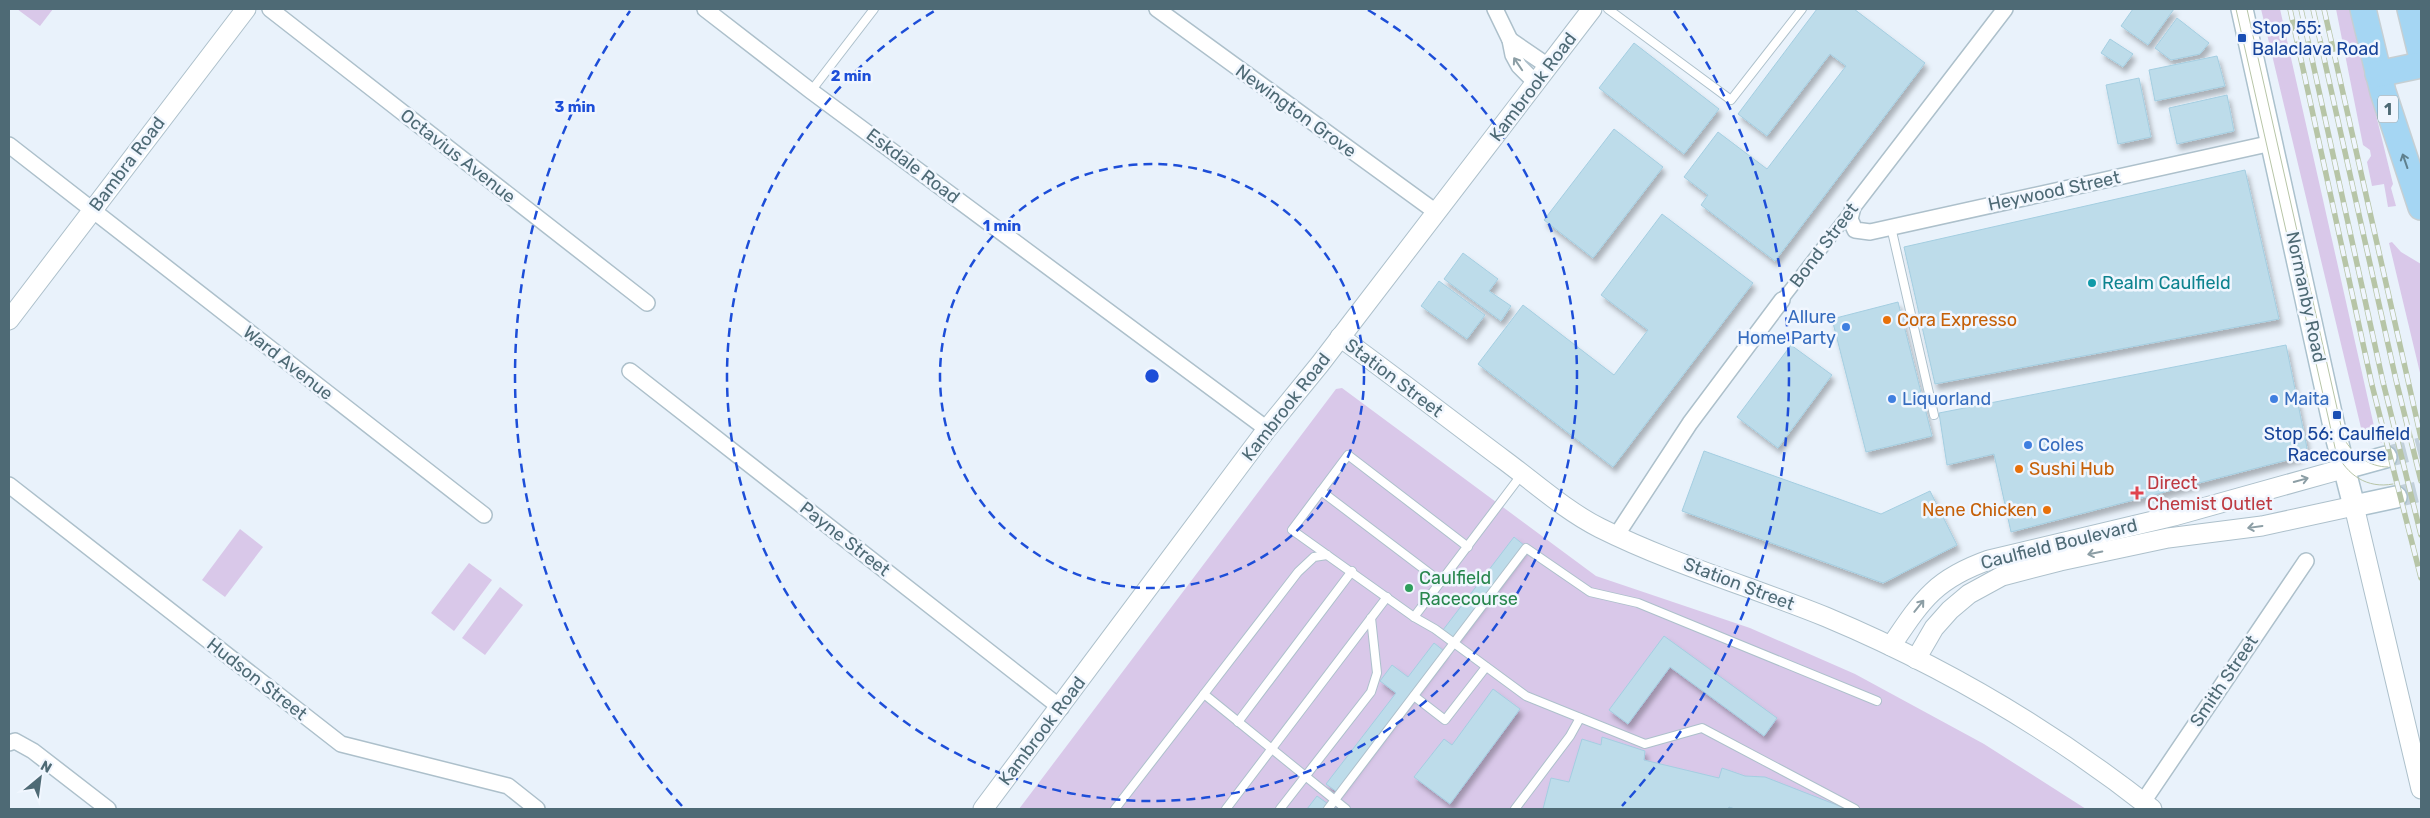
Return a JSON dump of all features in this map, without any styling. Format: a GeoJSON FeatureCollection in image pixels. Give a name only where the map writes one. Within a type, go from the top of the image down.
{"type":"FeatureCollection","features":[{"type":"Feature","properties":{"kind":"highway","name":"1"},"geometry":{"type":"LineString","coordinates":[[2363,9],[2378,74],[2399,144],[2421,207]]}},
{"type":"Feature","properties":{"kind":"highway"},"geometry":{"type":"LineString","coordinates":[[2410,9],[2421,54]]}},
{"type":"Feature","properties":{"kind":"highway"},"geometry":{"type":"LineString","coordinates":[[2378,74],[2421,64]]}},
{"type":"Feature","properties":{"kind":"main road","name":"Normanby Road"},"geometry":{"type":"LineString","coordinates":[[2242,9],[2337,440],[2346,468],[2354,506]]}},
{"type":"Feature","properties":{"kind":"main road"},"geometry":{"type":"LineString","coordinates":[[2346,468],[2386,457]]}},
{"type":"Feature","properties":{"kind":"main road"},"geometry":{"type":"LineString","coordinates":[[2354,506],[2396,497]]}},
{"type":"Feature","properties":{"kind":"street","name":"Bambra Road"},"geometry":{"type":"LineString","coordinates":[[9,320],[246,9]]}},
{"type":"Feature","properties":{"kind":"street","name":"Octavius Avenue"},"geometry":{"type":"LineString","coordinates":[[270,9],[647,303]]}},
{"type":"Feature","properties":{"kind":"street","name":"Eskdale Road"},"geometry":{"type":"LineString","coordinates":[[705,9],[811,91],[1267,429]]}},
{"type":"Feature","properties":{"kind":"street","name":"Newington Grove"},"geometry":{"type":"LineString","coordinates":[[1157,9],[1436,212]]}},
{"type":"Feature","properties":{"kind":"street"},"geometry":{"type":"LineString","coordinates":[[1495,9],[1510,40],[1513,55],[1519,66],[1536,83]]}},
{"type":"Feature","properties":{"kind":"street","name":"Kambrook Road"},"geometry":{"type":"LineString","coordinates":[[983,809],[1267,429],[1592,9]]}},
{"type":"Feature","properties":{"kind":"street","name":"Bond Street"},"geometry":{"type":"LineString","coordinates":[[1616,536],[1690,423],[2005,9]]}},
{"type":"Feature","properties":{"kind":"street"},"geometry":{"type":"LineString","coordinates":[[1510,40],[1548,66]]}},
{"type":"Feature","properties":{"kind":"street","name":"Heywood Street"},"geometry":{"type":"LineString","coordinates":[[1850,212],[1851,224],[1860,232],[2272,143]]}},
{"type":"Feature","properties":{"kind":"street","name":"Ward Avenue"},"geometry":{"type":"LineString","coordinates":[[9,145],[484,515]]}},
{"type":"Feature","properties":{"kind":"street","name":"Station Street"},"geometry":{"type":"LineString","coordinates":[[1340,337],[1582,517],[1616,536],[1760,590],[1891,646],[1991,699],[2028,722],[2148,806]]}},
{"type":"Feature","properties":{"kind":"street","name":"Payne Street"},"geometry":{"type":"LineString","coordinates":[[630,371],[1060,708]]}},
{"type":"Feature","properties":{"kind":"street","name":"Caulfield Boulevard"},"geometry":{"type":"LineString","coordinates":[[1891,646],[1910,617],[1937,586],[1966,568],[1989,560],[2174,516],[2346,468]]}},
{"type":"Feature","properties":{"kind":"street","name":"Hudson Street"},"geometry":{"type":"LineString","coordinates":[[9,485],[341,744],[508,786],[537,809]]}},
{"type":"Feature","properties":{"kind":"street","name":"Caulfield Boulevard"},"geometry":{"type":"LineString","coordinates":[[1916,659],[1934,628],[1950,610],[1969,594],[2002,576],[2060,561],[2168,538],[2262,526],[2354,506]]}},
{"type":"Feature","properties":{"kind":"street","name":"Normanby Road"},"geometry":{"type":"LineString","coordinates":[[2354,506],[2421,789]]}},
{"type":"Feature","properties":{"kind":"street","name":"Smith Street"},"geometry":{"type":"LineString","coordinates":[[2148,806],[2306,561]]}},
{"type":"Feature","properties":{"kind":"street"},"geometry":{"type":"LineString","coordinates":[[9,743],[15,741],[33,751],[108,809]]}},
{"type":"Feature","properties":{"kind":"lane"},"geometry":{"type":"LineString","coordinates":[[811,91],[874,9]]}},
{"type":"Feature","properties":{"kind":"lane"},"geometry":{"type":"LineString","coordinates":[[1608,9],[1731,100],[1802,9]]}},
{"type":"Feature","properties":{"kind":"lane"},"geometry":{"type":"LineString","coordinates":[[1890,227],[1934,415]]}},
{"type":"Feature","properties":{"kind":"lane"},"geometry":{"type":"LineString","coordinates":[[1468,547],[1348,455],[1292,530],[1526,696],[1645,744],[1702,728],[1855,809]]}},
{"type":"Feature","properties":{"kind":"lane"},"geometry":{"type":"LineString","coordinates":[[1414,617],[1522,474]]}},
{"type":"Feature","properties":{"kind":"lane"},"geometry":{"type":"LineString","coordinates":[[1321,491],[1441,582]]}},
{"type":"Feature","properties":{"kind":"lane"},"geometry":{"type":"LineString","coordinates":[[1328,809],[1526,548],[1590,592],[1638,603],[1877,701]]}},
{"type":"Feature","properties":{"kind":"lane"},"geometry":{"type":"LineString","coordinates":[[1115,809],[1298,572],[1314,558],[1327,555]]}},
{"type":"Feature","properties":{"kind":"lane"},"geometry":{"type":"LineString","coordinates":[[1238,722],[1352,571]]}},
{"type":"Feature","properties":{"kind":"lane"},"geometry":{"type":"LineString","coordinates":[[1226,809],[1387,597]]}},
{"type":"Feature","properties":{"kind":"lane"},"geometry":{"type":"LineString","coordinates":[[1280,809],[1371,692],[1377,673],[1371,618]]}},
{"type":"Feature","properties":{"kind":"lane"},"geometry":{"type":"LineString","coordinates":[[1414,696],[1445,720],[1486,667]]}},
{"type":"Feature","properties":{"kind":"lane"},"geometry":{"type":"LineString","coordinates":[[1204,694],[1346,809]]}},
{"type":"Feature","properties":{"kind":"lane"},"geometry":{"type":"LineString","coordinates":[[1515,809],[1570,736],[1580,718]]}},
{"type":"Feature","properties":{"kind":"shaded area"},"geometry":{"type":"Polygon","coordinates":[[[17,9],[53,9],[40,26],[17,9]]]}},
{"type":"Feature","properties":{"kind":"shaded area"},"geometry":{"type":"Polygon","coordinates":[[[2261,9],[2280,9],[2376,435],[2381,439],[2382,443],[2362,432],[2261,9]]]}},
{"type":"Feature","properties":{"kind":"shaded area"},"geometry":{"type":"Polygon","coordinates":[[[2336,9],[2350,9],[2393,184],[2391,188],[2396,206],[2388,207],[2384,184],[2372,186],[2367,162],[2371,156],[2370,150],[2363,145],[2336,9]]]}},
{"type":"Feature","properties":{"kind":"shaded area"},"geometry":{"type":"Polygon","coordinates":[[[2392,242],[2401,252],[2421,264],[2421,377],[2389,243],[2392,242]]]}},
{"type":"Feature","properties":{"kind":"shaded area","name":"Caulfield Racecourse"},"geometry":{"type":"Polygon","coordinates":[[[1342,388],[1596,576],[1750,628],[1855,674],[1984,744],[2086,809],[1019,809],[1336,389],[1342,388]]]}},
{"type":"Feature","properties":{"kind":"shaded area"},"geometry":{"type":"Polygon","coordinates":[[[240,529],[263,547],[225,597],[202,580],[240,529]]]}},
{"type":"Feature","properties":{"kind":"shaded area"},"geometry":{"type":"Polygon","coordinates":[[[469,563],[492,580],[454,631],[431,613],[469,563]]]}},
{"type":"Feature","properties":{"kind":"shaded area"},"geometry":{"type":"Polygon","coordinates":[[[500,587],[523,605],[485,655],[462,638],[500,587]]]}},
{"type":"Feature","properties":{"kind":"building"},"geometry":{"type":"Polygon","coordinates":[[[1817,9],[1854,9],[1925,63],[1775,261],[1701,205],[1708,195],[1684,177],[1718,132],[1767,169],[1846,66],[1830,54],[1767,136],[1738,114],[1817,9]]]}},
{"type":"Feature","properties":{"kind":"building"},"geometry":{"type":"Polygon","coordinates":[[[2133,9],[2174,9],[2148,45],[2121,26],[2133,9]]]}},
{"type":"Feature","properties":{"kind":"building"},"geometry":{"type":"Polygon","coordinates":[[[2177,18],[2209,43],[2200,54],[2171,60],[2155,48],[2177,18]]]}},
{"type":"Feature","properties":{"kind":"building"},"geometry":{"type":"Polygon","coordinates":[[[2110,39],[2133,54],[2123,67],[2101,53],[2110,39]]]}},
{"type":"Feature","properties":{"kind":"building"},"geometry":{"type":"Polygon","coordinates":[[[1634,43],[1719,109],[1684,154],[1599,88],[1634,43]]]}},
{"type":"Feature","properties":{"kind":"building"},"geometry":{"type":"Polygon","coordinates":[[[2217,56],[2225,86],[2155,101],[2149,70],[2217,56]]]}},
{"type":"Feature","properties":{"kind":"building"},"geometry":{"type":"Polygon","coordinates":[[[2139,78],[2151,137],[2118,144],[2106,85],[2139,78]]]}},
{"type":"Feature","properties":{"kind":"building"},"geometry":{"type":"Polygon","coordinates":[[[2227,95],[2234,131],[2177,144],[2169,108],[2227,95]]]}},
{"type":"Feature","properties":{"kind":"building"},"geometry":{"type":"Polygon","coordinates":[[[1614,129],[1663,167],[1593,258],[1544,220],[1614,129]]]}},
{"type":"Feature","properties":{"kind":"building","name":"Realm Caulfield"},"geometry":{"type":"Polygon","coordinates":[[[2245,170],[2279,319],[1935,384],[1904,247],[2245,170]]]}},
{"type":"Feature","properties":{"kind":"building"},"geometry":{"type":"Polygon","coordinates":[[[1662,214],[1753,283],[1613,467],[1478,364],[1523,305],[1614,375],[1648,330],[1601,295],[1662,214]]]}},
{"type":"Feature","properties":{"kind":"building"},"geometry":{"type":"Polygon","coordinates":[[[1463,253],[1498,279],[1489,291],[1511,306],[1501,321],[1444,279],[1463,253]]]}},
{"type":"Feature","properties":{"kind":"building"},"geometry":{"type":"Polygon","coordinates":[[[1439,281],[1485,315],[1467,339],[1421,306],[1439,281]]]}},
{"type":"Feature","properties":{"kind":"building"},"geometry":{"type":"Polygon","coordinates":[[[1898,302],[1932,436],[1866,452],[1832,319],[1898,302]]]}},
{"type":"Feature","properties":{"kind":"building"},"geometry":{"type":"Polygon","coordinates":[[[1791,345],[1832,375],[1778,448],[1737,417],[1791,345]]]}},
{"type":"Feature","properties":{"kind":"building"},"geometry":{"type":"Polygon","coordinates":[[[2286,345],[2307,448],[2299,457],[2011,532],[1994,454],[1947,465],[1939,413],[2286,345]]]}},
{"type":"Feature","properties":{"kind":"building"},"geometry":{"type":"Polygon","coordinates":[[[1704,451],[1881,514],[1930,491],[1957,545],[1883,583],[1682,511],[1704,451]]]}},
{"type":"Feature","properties":{"kind":"building"},"geometry":{"type":"Polygon","coordinates":[[[1514,537],[1525,546],[1454,639],[1443,630],[1514,537]]]}},
{"type":"Feature","properties":{"kind":"building"},"geometry":{"type":"Polygon","coordinates":[[[1664,636],[1777,718],[1764,736],[1670,667],[1628,724],[1609,710],[1664,636]]]}},
{"type":"Feature","properties":{"kind":"building"},"geometry":{"type":"Polygon","coordinates":[[[1434,643],[1444,651],[1337,792],[1326,784],[1396,693],[1380,681],[1392,665],[1408,677],[1434,643]]]}},
{"type":"Feature","properties":{"kind":"building"},"geometry":{"type":"Polygon","coordinates":[[[1493,689],[1520,709],[1450,804],[1414,777],[1444,739],[1452,745],[1493,689]]]}},
{"type":"Feature","properties":{"kind":"building"},"geometry":{"type":"Polygon","coordinates":[[[1602,737],[1645,751],[1644,760],[1719,778],[1722,768],[1745,776],[1765,777],[1847,809],[1735,809],[1729,807],[1728,809],[1543,809],[1551,778],[1569,782],[1582,739],[1601,745],[1602,737]]]}},
{"type":"Feature","properties":{"kind":"building"},"geometry":{"type":"Polygon","coordinates":[[[1317,796],[1328,804],[1324,809],[1307,809],[1317,796]]]}},
{"type":"Feature","properties":{"kind":"tunnel"},"geometry":{"type":"LineString","coordinates":[[2386,457],[2421,448]]}},
{"type":"Feature","properties":{"kind":"tunnel"},"geometry":{"type":"LineString","coordinates":[[2396,497],[2421,491]]}},
{"type":"Feature","properties":{"kind":"tram line"},"geometry":{"type":"LineString","coordinates":[[2236,9],[2336,452],[2352,474],[2366,482],[2384,485],[2393,484]]}},
{"type":"Feature","properties":{"kind":"tram line"},"geometry":{"type":"LineString","coordinates":[[2247,9],[2344,439],[2352,450],[2363,459],[2375,465],[2388,467]]}},
{"type":"Feature","properties":{"kind":"railway"},"geometry":{"type":"LineString","coordinates":[[2290,9],[2372,385],[2421,578]]}},
{"type":"Feature","properties":{"kind":"railway"},"geometry":{"type":"LineString","coordinates":[[2301,9],[2383,382],[2421,535]]}},
{"type":"Feature","properties":{"kind":"railway"},"geometry":{"type":"LineString","coordinates":[[2313,9],[2396,380],[2421,481]]}},
{"type":"Feature","properties":{"kind":"railway"},"geometry":{"type":"LineString","coordinates":[[2324,9],[2421,438]]}},
{"type":"Feature","properties":{"kind":"place","name":"Stop 55: Balaclava Road"},"geometry":{"type":"Point","coordinates":[2242,38]}},
{"type":"Feature","properties":{"kind":"place","name":"Realm Caulfield"},"geometry":{"type":"Point","coordinates":[2092,283]}},
{"type":"Feature","properties":{"kind":"place","name":"Cora Expresso"},"geometry":{"type":"Point","coordinates":[1887,320]}},
{"type":"Feature","properties":{"kind":"place","name":"Allure Home Party"},"geometry":{"type":"Point","coordinates":[1846,327]}},
{"type":"Feature","properties":{"kind":"place","name":"Liquorland"},"geometry":{"type":"Point","coordinates":[1892,399]}},
{"type":"Feature","properties":{"kind":"place","name":"Maita"},"geometry":{"type":"Point","coordinates":[2274,399]}},
{"type":"Feature","properties":{"kind":"place","name":"Stop 56: Caulfield Racecourse"},"geometry":{"type":"Point","coordinates":[2337,415]}},
{"type":"Feature","properties":{"kind":"place","name":"Coles"},"geometry":{"type":"Point","coordinates":[2028,445]}},
{"type":"Feature","properties":{"kind":"place","name":"Sushi Hub"},"geometry":{"type":"Point","coordinates":[2019,469]}},
{"type":"Feature","properties":{"kind":"place","name":"Direct Chemist Outlet"},"geometry":{"type":"Point","coordinates":[2137,493]}},
{"type":"Feature","properties":{"kind":"place","name":"Nene Chicken"},"geometry":{"type":"Point","coordinates":[2047,510]}},
{"type":"Feature","properties":{"kind":"place","name":"Caulfield Racecourse"},"geometry":{"type":"Point","coordinates":[1409,588]}}]}
